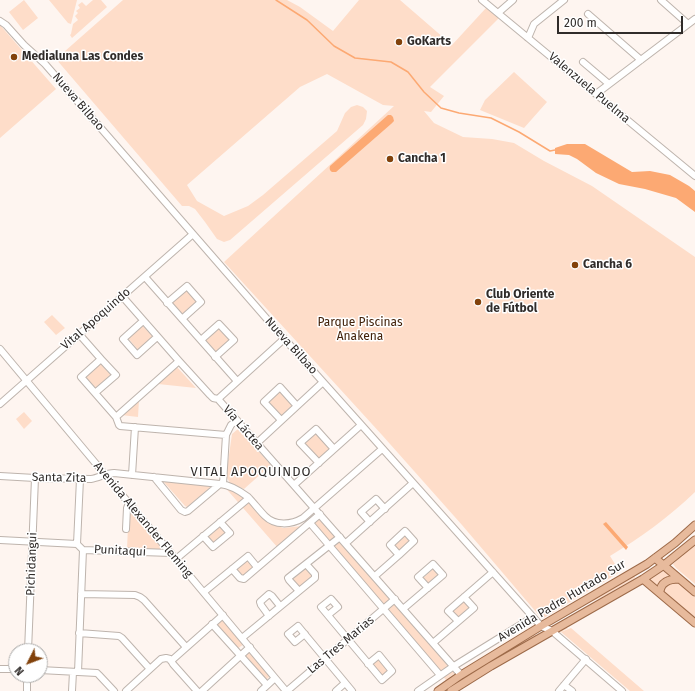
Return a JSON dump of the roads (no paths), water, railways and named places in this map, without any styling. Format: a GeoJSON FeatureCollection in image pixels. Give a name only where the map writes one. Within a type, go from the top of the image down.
{"type":"FeatureCollection","features":[{"type":"Feature","properties":{"kind":"main road","name":"Avenida Padre Hurtado Sur"},"geometry":{"type":"LineString","coordinates":[[438,691],[461,675],[541,626],[647,564],[695,525]]}},
{"type":"Feature","properties":{"kind":"main road","name":"Avenida Padre Hurtado Sur"},"geometry":{"type":"LineString","coordinates":[[451,691],[491,666],[643,579],[664,565],[695,540]]}},
{"type":"Feature","properties":{"kind":"main road"},"geometry":{"type":"LineString","coordinates":[[654,558],[695,592]]}},
{"type":"Feature","properties":{"kind":"main road"},"geometry":{"type":"LineString","coordinates":[[647,564],[643,579],[695,623]]}},
{"type":"Feature","properties":{"kind":"main road"},"geometry":{"type":"LineString","coordinates":[[660,593],[660,588],[665,582],[679,579]]}},
{"type":"Feature","properties":{"kind":"street","name":"Valenzuela Puelma"},"geometry":{"type":"LineString","coordinates":[[482,0],[695,176]]}},
{"type":"Feature","properties":{"kind":"street"},"geometry":{"type":"LineString","coordinates":[[498,13],[512,0]]}},
{"type":"Feature","properties":{"kind":"street"},"geometry":{"type":"LineString","coordinates":[[528,38],[534,24],[564,0]]}},
{"type":"Feature","properties":{"kind":"street"},"geometry":{"type":"LineString","coordinates":[[661,0],[688,24]]}},
{"type":"Feature","properties":{"kind":"street"},"geometry":{"type":"LineString","coordinates":[[588,14],[641,60]]}},
{"type":"Feature","properties":{"kind":"street"},"geometry":{"type":"LineString","coordinates":[[596,94],[695,19]]}},
{"type":"Feature","properties":{"kind":"street","name":"Nueva Bilbao"},"geometry":{"type":"LineString","coordinates":[[0,20],[45,64],[284,339],[541,626]]}},
{"type":"Feature","properties":{"kind":"street"},"geometry":{"type":"LineString","coordinates":[[583,62],[609,84]]}},
{"type":"Feature","properties":{"kind":"street","name":"Vital Apoquindo"},"geometry":{"type":"LineString","coordinates":[[0,404],[193,234]]}},
{"type":"Feature","properties":{"kind":"street"},"geometry":{"type":"LineString","coordinates":[[145,277],[237,382]]}},
{"type":"Feature","properties":{"kind":"street"},"geometry":{"type":"LineString","coordinates":[[168,303],[187,286],[201,302],[182,319]]}},
{"type":"Feature","properties":{"kind":"street","name":"Vía Láctea"},"geometry":{"type":"LineString","coordinates":[[122,296],[210,395],[213,398],[218,399],[237,420],[461,675]]}},
{"type":"Feature","properties":{"kind":"street"},"geometry":{"type":"LineString","coordinates":[[143,321],[123,339],[137,355],[157,337]]}},
{"type":"Feature","properties":{"kind":"street"},"geometry":{"type":"LineString","coordinates":[[201,340],[219,324],[234,340],[215,357]]}},
{"type":"Feature","properties":{"kind":"street"},"geometry":{"type":"LineString","coordinates":[[79,334],[116,375],[95,393]]}},
{"type":"Feature","properties":{"kind":"street"},"geometry":{"type":"LineString","coordinates":[[218,399],[284,339]]}},
{"type":"Feature","properties":{"kind":"street","name":"Avenida Alexander Fleming"},"geometry":{"type":"LineString","coordinates":[[0,349],[287,691]]}},
{"type":"Feature","properties":{"kind":"street"},"geometry":{"type":"LineString","coordinates":[[101,359],[81,377],[116,417],[120,426],[226,434]]}},
{"type":"Feature","properties":{"kind":"street"},"geometry":{"type":"LineString","coordinates":[[116,417],[179,361]]}},
{"type":"Feature","properties":{"kind":"street"},"geometry":{"type":"LineString","coordinates":[[256,443],[323,382]]}},
{"type":"Feature","properties":{"kind":"street"},"geometry":{"type":"LineString","coordinates":[[281,420],[264,402],[274,392],[280,388],[297,406]]}},
{"type":"Feature","properties":{"kind":"street"},"geometry":{"type":"LineString","coordinates":[[154,477],[181,510],[185,512],[188,511],[221,484],[226,434],[231,425],[237,420]]}},
{"type":"Feature","properties":{"kind":"street"},"geometry":{"type":"LineString","coordinates":[[294,485],[361,425]]}},
{"type":"Feature","properties":{"kind":"street"},"geometry":{"type":"LineString","coordinates":[[132,475],[135,427]]}},
{"type":"Feature","properties":{"kind":"street"},"geometry":{"type":"LineString","coordinates":[[319,463],[300,443],[310,433],[316,429],[334,449]]}},
{"type":"Feature","properties":{"kind":"street","name":"Santa Zita"},"geometry":{"type":"LineString","coordinates":[[0,476],[80,479],[96,478],[111,473],[221,484],[238,490],[249,498],[272,521],[288,524],[303,518],[382,448]]}},
{"type":"Feature","properties":{"kind":"street","name":"Pichidangui"},"geometry":{"type":"LineString","coordinates":[[28,643],[35,478]]}},
{"type":"Feature","properties":{"kind":"street"},"geometry":{"type":"LineString","coordinates":[[77,544],[80,479]]}},
{"type":"Feature","properties":{"kind":"street"},"geometry":{"type":"LineString","coordinates":[[346,543],[413,483]]}},
{"type":"Feature","properties":{"kind":"street"},"geometry":{"type":"LineString","coordinates":[[176,559],[249,498]]}},
{"type":"Feature","properties":{"kind":"street"},"geometry":{"type":"LineString","coordinates":[[370,522],[361,512],[376,499],[385,509]]}},
{"type":"Feature","properties":{"kind":"street"},"geometry":{"type":"LineString","coordinates":[[126,529],[127,508],[129,503]]}},
{"type":"Feature","properties":{"kind":"street"},"geometry":{"type":"LineString","coordinates":[[232,569],[240,578],[244,579],[320,514]]}},
{"type":"Feature","properties":{"kind":"street"},"geometry":{"type":"LineString","coordinates":[[203,536],[213,548],[230,533],[220,522]]}},
{"type":"Feature","properties":{"kind":"street"},"geometry":{"type":"LineString","coordinates":[[310,522],[440,676]]}},
{"type":"Feature","properties":{"kind":"street"},"geometry":{"type":"LineString","coordinates":[[299,591],[288,578],[340,537]]}},
{"type":"Feature","properties":{"kind":"street","name":"Punitaqui"},"geometry":{"type":"LineString","coordinates":[[0,540],[77,544],[82,550],[171,553]]}},
{"type":"Feature","properties":{"kind":"street"},"geometry":{"type":"LineString","coordinates":[[72,691],[76,672],[79,633],[82,550]]}},
{"type":"Feature","properties":{"kind":"street"},"geometry":{"type":"LineString","coordinates":[[375,576],[399,555]]}},
{"type":"Feature","properties":{"kind":"street"},"geometry":{"type":"LineString","coordinates":[[204,592],[248,556],[257,567]]}},
{"type":"Feature","properties":{"kind":"street"},"geometry":{"type":"LineString","coordinates":[[242,638],[314,578],[316,574],[306,564]]}},
{"type":"Feature","properties":{"kind":"street"},"geometry":{"type":"LineString","coordinates":[[458,622],[448,611],[493,572]]}},
{"type":"Feature","properties":{"kind":"street"},"geometry":{"type":"LineString","coordinates":[[403,609],[428,588]]}},
{"type":"Feature","properties":{"kind":"street"},"geometry":{"type":"LineString","coordinates":[[81,594],[135,595],[140,597],[186,647]]}},
{"type":"Feature","properties":{"kind":"street"},"geometry":{"type":"LineString","coordinates":[[269,616],[260,602],[269,594],[280,606]]}},
{"type":"Feature","properties":{"kind":"street"},"geometry":{"type":"LineString","coordinates":[[433,643],[474,608],[464,597]]}},
{"type":"Feature","properties":{"kind":"street","name":"Las Tres Marias"},"geometry":{"type":"LineString","coordinates":[[287,691],[395,599]]}},
{"type":"Feature","properties":{"kind":"street"},"geometry":{"type":"LineString","coordinates":[[171,661],[223,614]]}},
{"type":"Feature","properties":{"kind":"street"},"geometry":{"type":"LineString","coordinates":[[328,615],[368,664]]}},
{"type":"Feature","properties":{"kind":"street","name":"Avenida Padre Hurtado Sur"},"geometry":{"type":"LineString","coordinates":[[418,691],[454,666],[533,617]]}},
{"type":"Feature","properties":{"kind":"street"},"geometry":{"type":"LineString","coordinates":[[212,624],[267,686]]}},
{"type":"Feature","properties":{"kind":"street"},"geometry":{"type":"LineString","coordinates":[[541,626],[552,631],[622,691]]}},
{"type":"Feature","properties":{"kind":"street"},"geometry":{"type":"LineString","coordinates":[[79,633],[119,636],[150,669]]}},
{"type":"Feature","properties":{"kind":"street"},"geometry":{"type":"LineString","coordinates":[[304,634],[352,691]]}},
{"type":"Feature","properties":{"kind":"street"},"geometry":{"type":"LineString","coordinates":[[202,691],[250,647]]}},
{"type":"Feature","properties":{"kind":"street"},"geometry":{"type":"LineString","coordinates":[[126,691],[162,658],[168,658],[195,690]]}},
{"type":"Feature","properties":{"kind":"street"},"geometry":{"type":"LineString","coordinates":[[559,691],[586,660]]}},
{"type":"Feature","properties":{"kind":"street"},"geometry":{"type":"LineString","coordinates":[[48,670],[98,674],[114,691]]}},
{"type":"Feature","properties":{"kind":"street"},"geometry":{"type":"LineString","coordinates":[[261,691],[275,678]]}},
{"type":"Feature","properties":{"kind":"street"},"geometry":{"type":"LineString","coordinates":[[336,691],[345,683]]}},
{"type":"Feature","properties":{"kind":"street"},"geometry":{"type":"LineString","coordinates":[[564,685],[572,691]]}},
{"type":"Feature","properties":{"kind":"waterway"},"geometry":{"type":"LineString","coordinates":[[276,0],[307,20],[334,46],[355,58],[391,62],[408,72],[424,92],[441,108],[459,113],[491,118],[519,132],[550,151],[555,150]]}},
{"type":"Feature","properties":{"kind":"place","name":"GoKarts"},"geometry":{"type":"Point","coordinates":[399,42]}},
{"type":"Feature","properties":{"kind":"place","name":"Medialuna Las Condes"},"geometry":{"type":"Point","coordinates":[14,57]}},
{"type":"Feature","properties":{"kind":"place","name":"Cancha 1"},"geometry":{"type":"Point","coordinates":[390,159]}},
{"type":"Feature","properties":{"kind":"place","name":"Cancha 6"},"geometry":{"type":"Point","coordinates":[575,265]}},
{"type":"Feature","properties":{"kind":"place","name":"Club Oriente de Fútbol"},"geometry":{"type":"Point","coordinates":[478,302]}},
{"type":"Feature","properties":{"kind":"district","name":"VITAL APOQUINDO"},"geometry":{"type":"Point","coordinates":[251,472]}},
{"type":"Feature","properties":{"kind":"park label","name":"Parque Piscinas Anakena"},"geometry":{"type":"Point","coordinates":[360,330]}}]}
